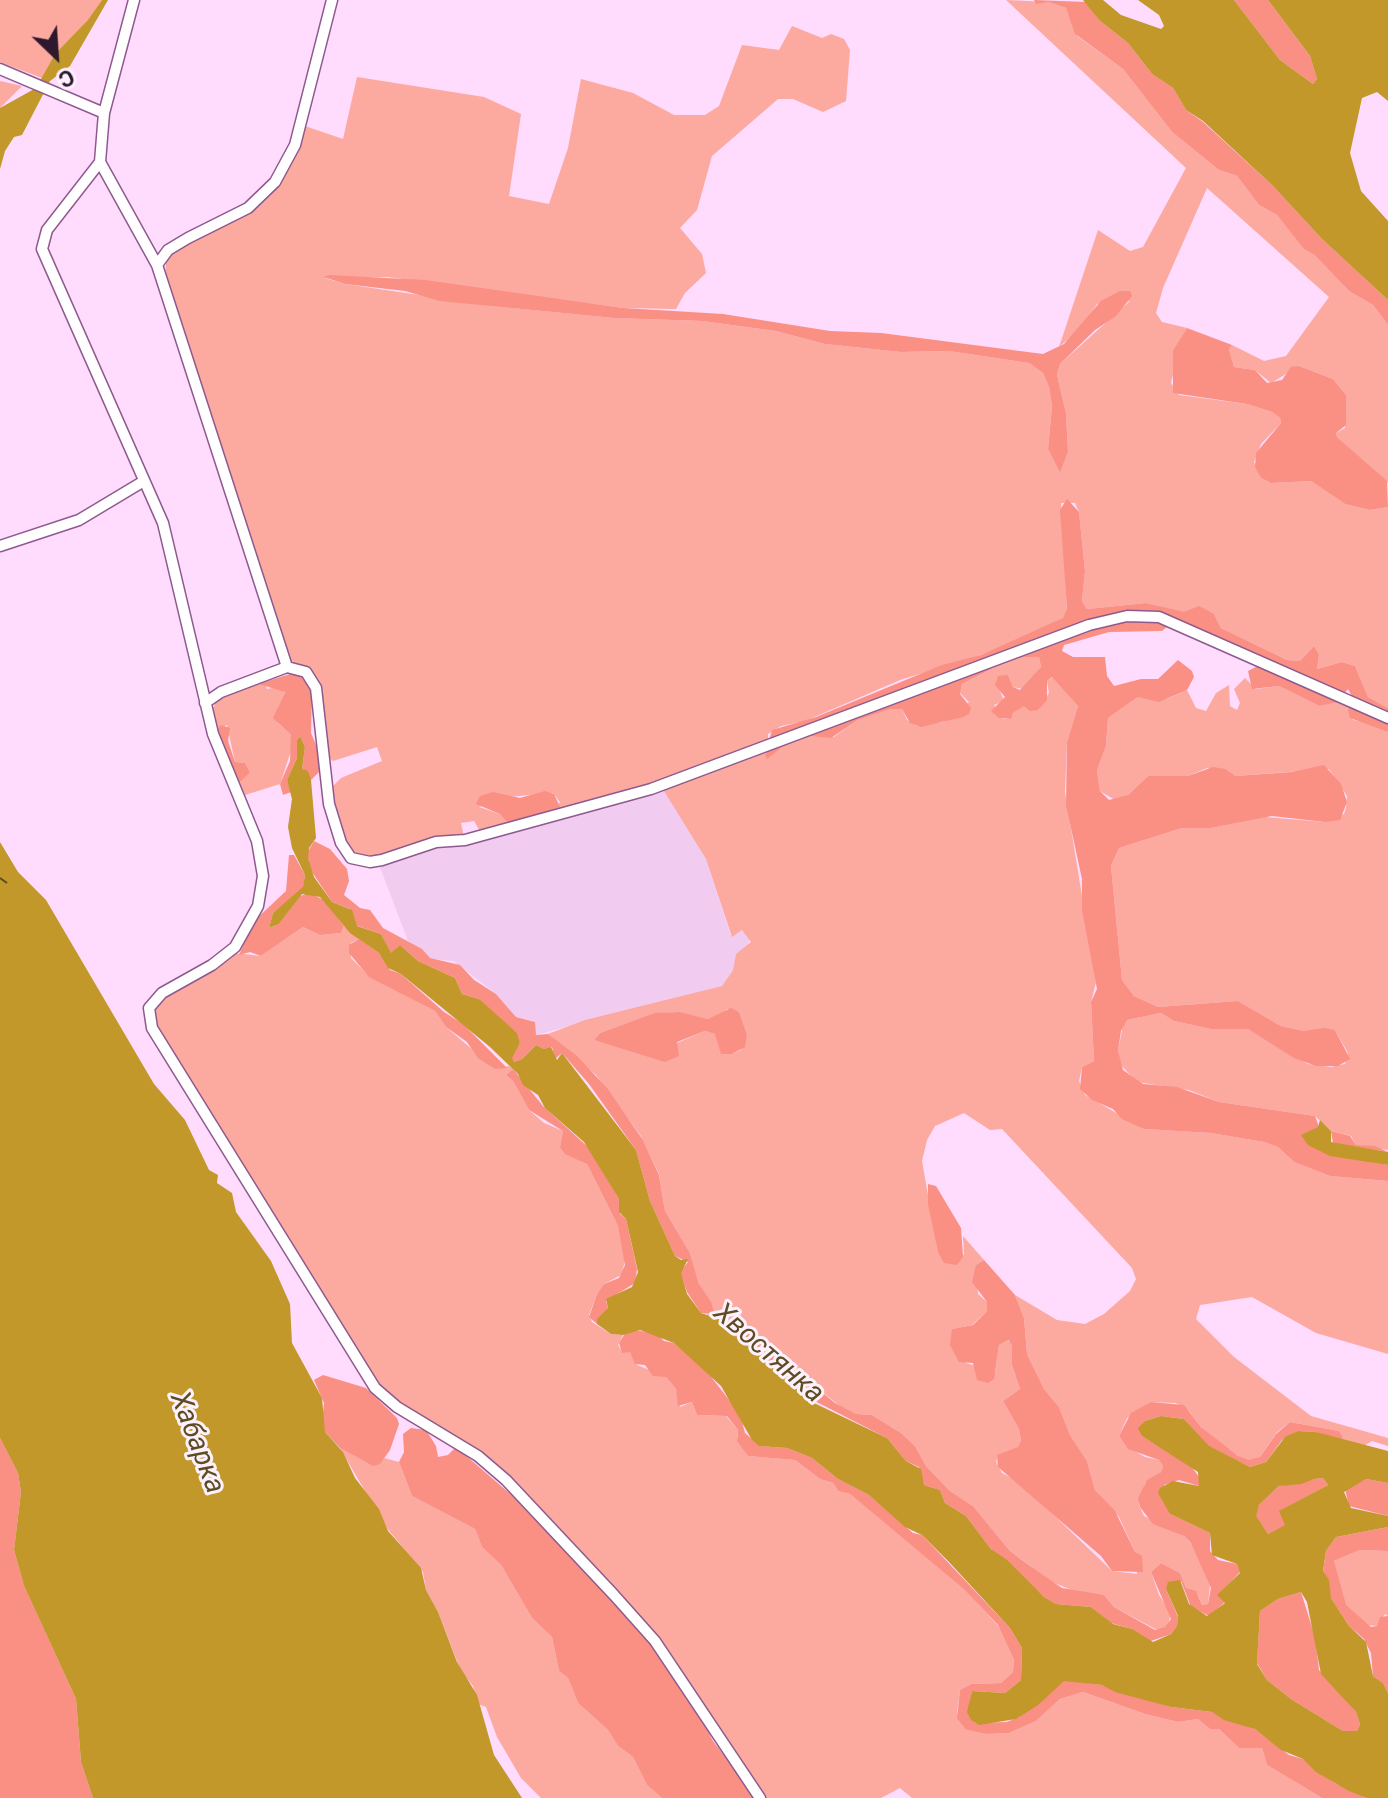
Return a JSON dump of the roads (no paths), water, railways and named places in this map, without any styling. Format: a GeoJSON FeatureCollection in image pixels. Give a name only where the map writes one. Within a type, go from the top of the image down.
{"type":"FeatureCollection","features":[{"type":"Feature","properties":{"kind":"street"},"geometry":{"type":"LineString","coordinates":[[134,0],[104,113],[100,162],[47,230],[42,249],[172,552],[205,703],[223,761],[261,855],[262,890],[258,906],[235,947],[212,965],[162,993],[149,1008],[152,1028],[375,1388],[397,1407],[478,1456],[506,1480],[655,1641],[760,1798]]}},
{"type":"Feature","properties":{"kind":"street"},"geometry":{"type":"LineString","coordinates":[[157,265],[168,250],[236,216],[275,182],[295,145],[332,0]]}},
{"type":"Feature","properties":{"kind":"street"},"geometry":{"type":"LineString","coordinates":[[0,69],[104,113]]}},
{"type":"Feature","properties":{"kind":"street"},"geometry":{"type":"LineString","coordinates":[[100,162],[157,265],[287,667]]}},
{"type":"Feature","properties":{"kind":"street"},"geometry":{"type":"LineString","coordinates":[[0,546],[79,520],[144,481]]}},
{"type":"Feature","properties":{"kind":"street"},"geometry":{"type":"LineString","coordinates":[[205,703],[221,692],[287,667],[306,672],[316,688],[334,822],[346,852],[370,862],[436,842],[465,840],[651,789],[1089,625],[1127,616],[1159,617],[1388,718]]}},
{"type":"Feature","properties":{"kind":"water"},"geometry":{"type":"Polygon","coordinates":[[[102,0],[108,0],[70,66],[50,81],[22,135],[14,137],[5,151],[0,169],[0,108],[36,88],[55,54],[88,20],[102,0]]]}},
{"type":"Feature","properties":{"kind":"water"},"geometry":{"type":"Polygon","coordinates":[[[1083,0],[1103,0],[1121,15],[1161,29],[1164,26],[1159,15],[1138,0],[1234,0],[1280,60],[1313,84],[1317,79],[1310,56],[1268,0],[1388,0],[1388,101],[1377,92],[1362,98],[1350,153],[1361,191],[1388,221],[1388,300],[1322,239],[1273,186],[1203,121],[1186,110],[1173,88],[1152,74],[1128,43],[1100,21],[1083,0]]]}},
{"type":"Feature","properties":{"kind":"water"},"geometry":{"type":"Polygon","coordinates":[[[300,736],[305,747],[302,769],[308,771],[311,780],[316,838],[309,848],[308,858],[314,877],[332,902],[352,910],[357,926],[381,934],[391,953],[400,945],[418,961],[455,978],[462,994],[479,999],[517,1033],[520,1043],[512,1058],[514,1062],[522,1059],[536,1045],[544,1049],[551,1047],[557,1060],[562,1053],[636,1150],[650,1201],[675,1256],[681,1260],[688,1259],[681,1273],[687,1294],[701,1313],[707,1315],[714,1312],[729,1332],[768,1361],[814,1403],[887,1438],[906,1461],[921,1469],[924,1485],[940,1490],[945,1503],[966,1516],[991,1549],[1007,1560],[1044,1597],[1056,1604],[1091,1607],[1113,1624],[1132,1629],[1153,1642],[1171,1634],[1177,1626],[1178,1616],[1166,1589],[1168,1582],[1180,1580],[1189,1604],[1207,1616],[1225,1603],[1217,1595],[1240,1573],[1237,1564],[1212,1555],[1210,1533],[1170,1514],[1158,1493],[1160,1488],[1173,1481],[1199,1486],[1198,1472],[1142,1436],[1138,1428],[1145,1421],[1161,1416],[1184,1419],[1209,1446],[1250,1467],[1266,1462],[1285,1437],[1298,1431],[1316,1432],[1388,1451],[1388,1483],[1366,1479],[1344,1492],[1351,1508],[1388,1516],[1388,1527],[1336,1537],[1326,1551],[1323,1571],[1329,1580],[1331,1598],[1349,1626],[1366,1642],[1373,1676],[1383,1683],[1388,1693],[1388,1798],[1367,1798],[1349,1791],[1316,1772],[1303,1759],[1281,1750],[1255,1729],[1224,1720],[1212,1712],[1171,1707],[1115,1692],[1102,1685],[1064,1681],[1038,1705],[1016,1719],[979,1725],[971,1720],[967,1712],[972,1691],[1005,1693],[1021,1680],[1022,1648],[1010,1628],[949,1562],[922,1535],[905,1527],[869,1495],[838,1479],[812,1458],[787,1448],[759,1446],[752,1440],[721,1386],[674,1343],[640,1330],[623,1335],[611,1334],[597,1324],[597,1319],[608,1308],[606,1299],[632,1287],[638,1272],[626,1219],[619,1212],[619,1199],[584,1142],[545,1108],[538,1095],[523,1085],[518,1074],[490,1047],[401,974],[388,968],[379,953],[350,933],[320,897],[302,894],[279,924],[269,928],[273,913],[303,887],[305,875],[292,848],[288,827],[292,799],[287,780],[297,758],[297,740],[300,736]],[[1323,1478],[1279,1486],[1259,1505],[1256,1516],[1268,1534],[1285,1525],[1279,1511],[1328,1485],[1323,1478]],[[1301,1592],[1278,1599],[1260,1611],[1257,1664],[1267,1680],[1291,1699],[1343,1731],[1357,1731],[1360,1724],[1356,1712],[1321,1674],[1307,1602],[1301,1592]]]}},
{"type":"Feature","properties":{"kind":"water","name":"Хабарка"},"geometry":{"type":"Polygon","coordinates":[[[0,842],[18,872],[46,900],[154,1084],[185,1120],[209,1170],[218,1175],[217,1183],[232,1193],[236,1212],[271,1261],[290,1304],[292,1343],[322,1398],[325,1432],[343,1452],[355,1478],[379,1509],[388,1531],[421,1568],[426,1590],[457,1662],[477,1695],[494,1755],[522,1798],[93,1798],[81,1762],[76,1699],[24,1586],[14,1550],[21,1492],[18,1473],[0,1438],[0,842]]]}},
{"type":"Feature","properties":{"kind":"water"},"geometry":{"type":"Polygon","coordinates":[[[1320,1120],[1331,1131],[1331,1142],[1388,1152],[1388,1165],[1330,1156],[1308,1145],[1301,1135],[1318,1127],[1320,1120]]]}},
{"type":"Feature","properties":{"kind":"water label","name":"Хвостянка"},"geometry":{"type":"Point","coordinates":[768,1354]}}]}
